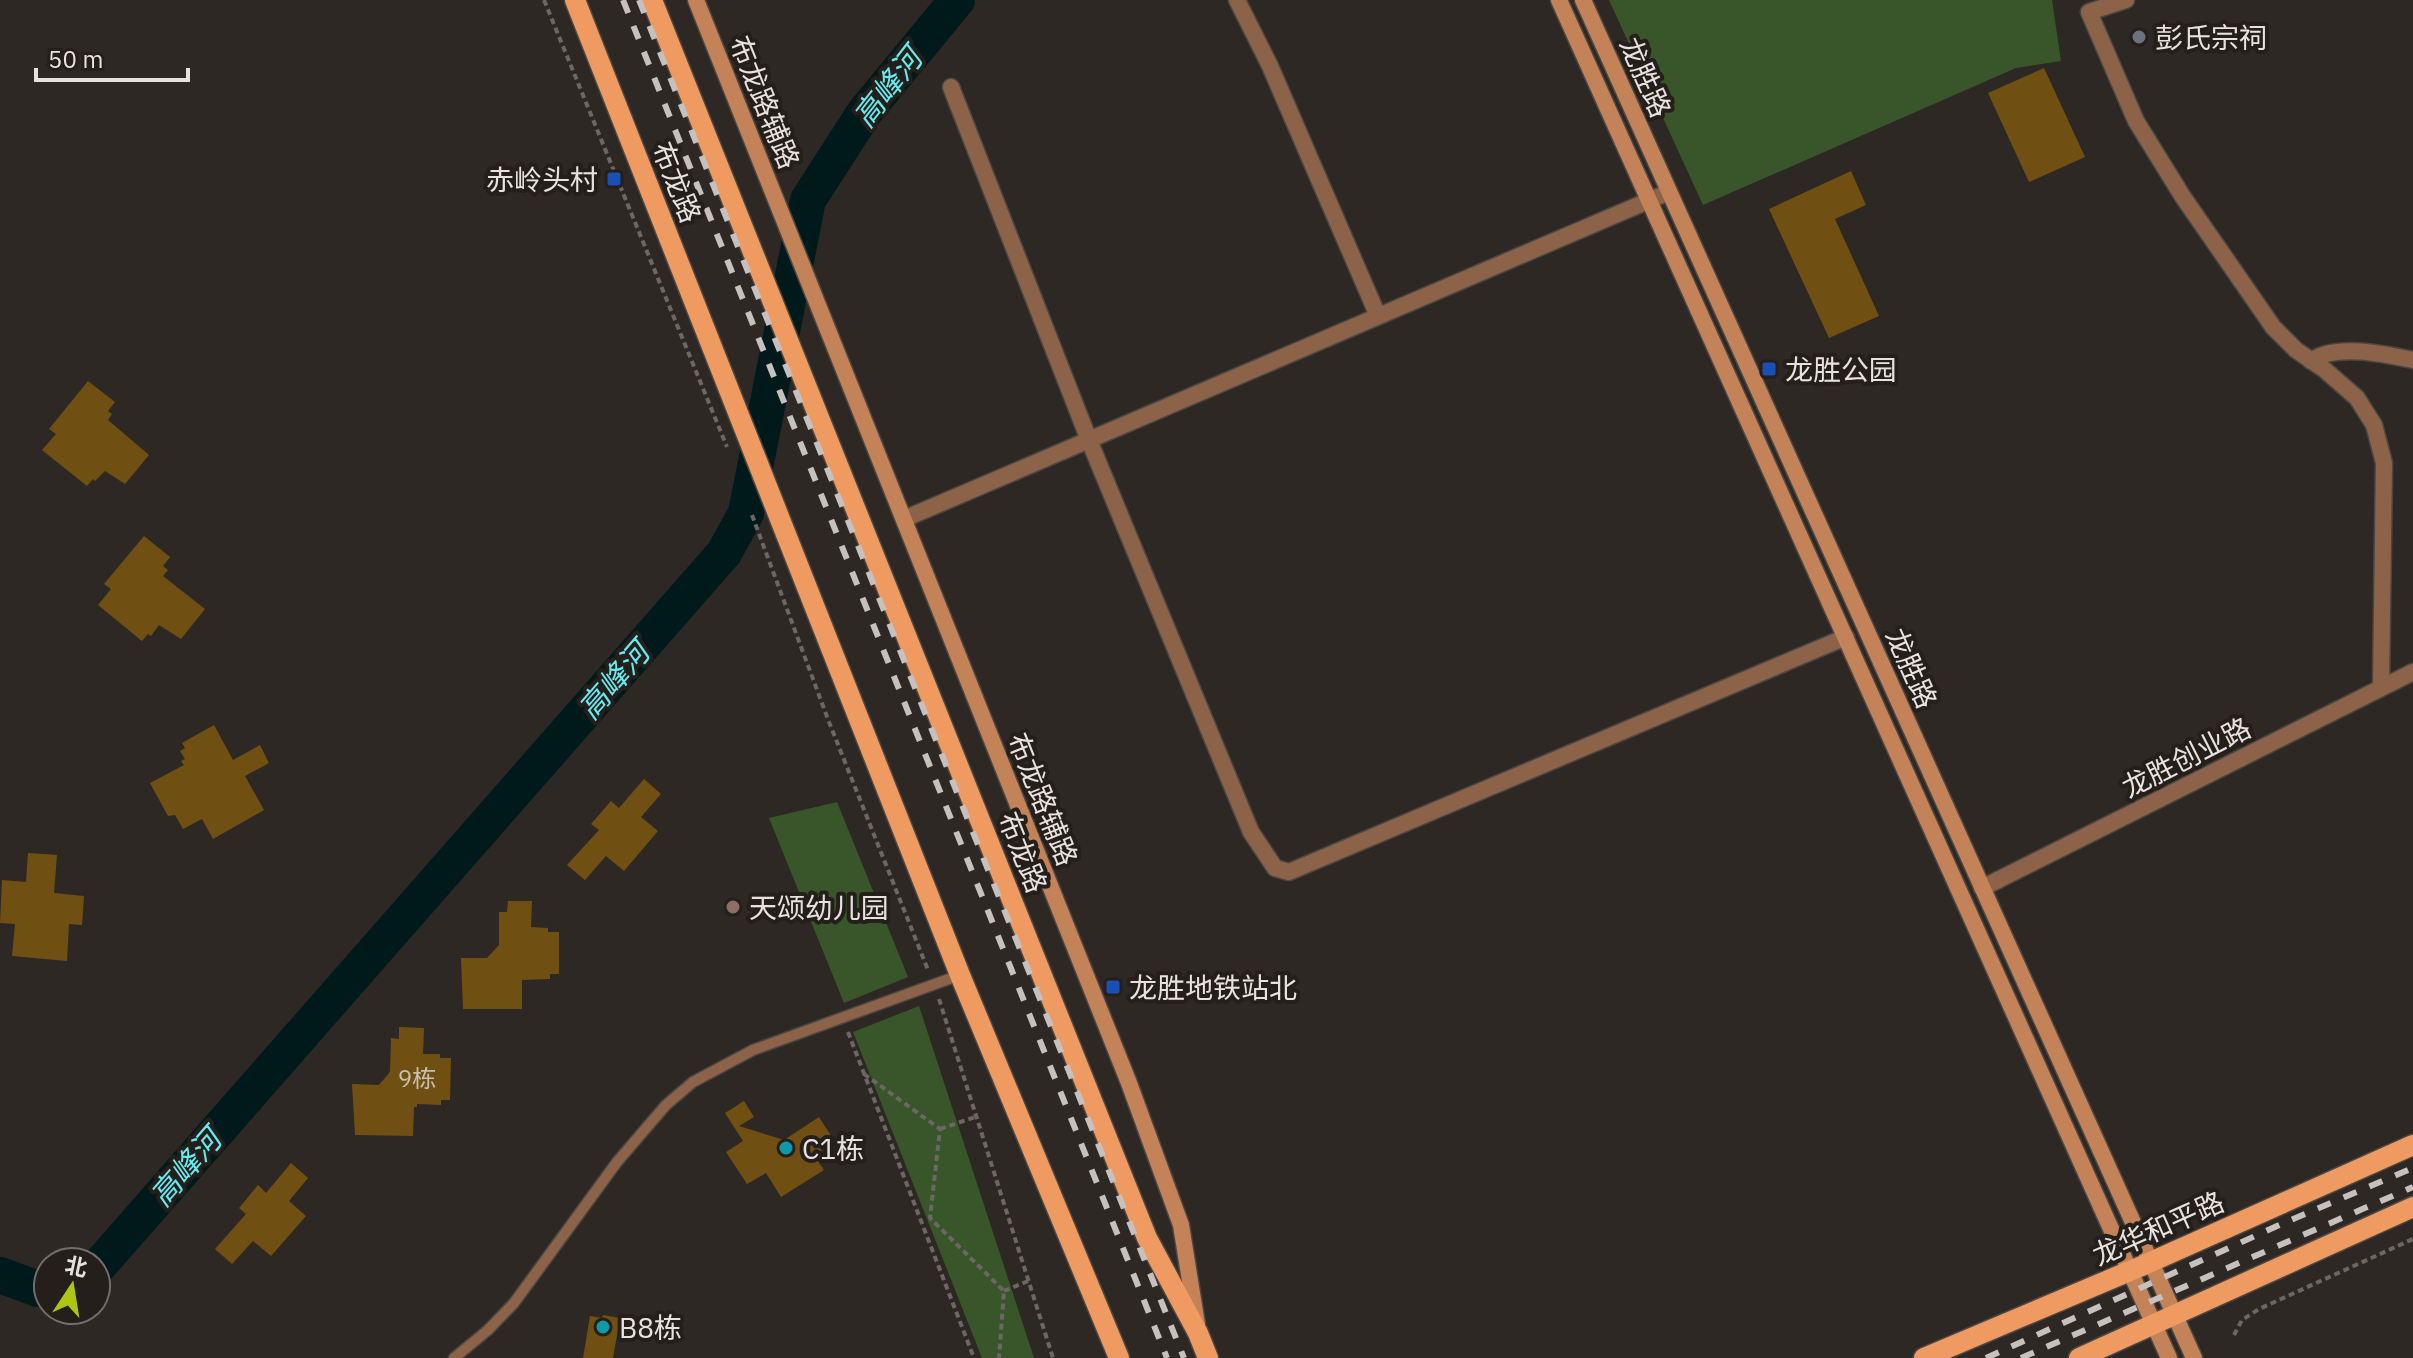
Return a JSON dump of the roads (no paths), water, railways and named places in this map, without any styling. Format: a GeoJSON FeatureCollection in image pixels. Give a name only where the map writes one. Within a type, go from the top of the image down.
{"type":"FeatureCollection","features":[{"type":"Feature","properties":{"kind":"main road","name":"布龙路"},"geometry":{"type":"LineString","coordinates":[[575,0],[960,975]]}},
{"type":"Feature","properties":{"kind":"main road","name":"布龙路"},"geometry":{"type":"LineString","coordinates":[[652,0],[1147,1238],[1198,1333],[1208,1358]]}},
{"type":"Feature","properties":{"kind":"main road","name":"布龙路辅路"},"geometry":{"type":"LineString","coordinates":[[696,0],[1129,1083],[1181,1225],[1198,1333]]}},
{"type":"Feature","properties":{"kind":"main road","name":"龙胜路"},"geometry":{"type":"LineString","coordinates":[[1559,0],[2169,1358]]}},
{"type":"Feature","properties":{"kind":"main road","name":"龙胜路"},"geometry":{"type":"LineString","coordinates":[[1583,0],[2194,1358]]}},
{"type":"Feature","properties":{"kind":"main road"},"geometry":{"type":"LineString","coordinates":[[960,975],[1119,1358]]}},
{"type":"Feature","properties":{"kind":"main road","name":"龙华和平路"},"geometry":{"type":"LineString","coordinates":[[1924,1358],[2131,1271],[2413,1145]]}},
{"type":"Feature","properties":{"kind":"main road"},"geometry":{"type":"LineString","coordinates":[[2079,1358],[2413,1207]]}},
{"type":"Feature","properties":{"kind":"street"},"geometry":{"type":"LineString","coordinates":[[1237,0],[1270,66],[1378,316]]}},
{"type":"Feature","properties":{"kind":"street"},"geometry":{"type":"LineString","coordinates":[[2126,0],[2089,12],[2136,121],[2183,197],[2273,327],[2296,350],[2357,398],[2370,418],[2384,463],[2381,688]]}},
{"type":"Feature","properties":{"kind":"street"},"geometry":{"type":"LineString","coordinates":[[951,87],[1089,440],[1251,832],[1275,868],[1289,872],[1846,637]]}},
{"type":"Feature","properties":{"kind":"street"},"geometry":{"type":"LineString","coordinates":[[904,519],[1669,192]]}},
{"type":"Feature","properties":{"kind":"street"},"geometry":{"type":"LineString","coordinates":[[2311,361],[2330,353],[2365,352],[2413,360]]}},
{"type":"Feature","properties":{"kind":"street","name":"龙胜创业路"},"geometry":{"type":"LineString","coordinates":[[1982,888],[2413,672]]}},
{"type":"Feature","properties":{"kind":"lane"},"geometry":{"type":"LineString","coordinates":[[454,1358],[514,1303],[617,1162],[666,1105],[693,1082],[753,1050],[960,975]]}},
{"type":"Feature","properties":{"kind":"waterway","name":"高峰河"},"geometry":{"type":"LineString","coordinates":[[112,1251],[724,553],[746,513],[808,200],[864,113],[957,0]]}},
{"type":"Feature","properties":{"kind":"waterway","name":"高峰河"},"geometry":{"type":"LineString","coordinates":[[0,1275],[32,1287]]}},
{"type":"Feature","properties":{"kind":"railway"},"geometry":{"type":"LineString","coordinates":[[623,0],[1167,1358]]}},
{"type":"Feature","properties":{"kind":"railway"},"geometry":{"type":"LineString","coordinates":[[639,0],[1184,1358]]}},
{"type":"Feature","properties":{"kind":"railway"},"geometry":{"type":"LineString","coordinates":[[1986,1358],[2413,1168]]}},
{"type":"Feature","properties":{"kind":"railway"},"geometry":{"type":"LineString","coordinates":[[2021,1358],[2413,1187]]}},
{"type":"Feature","properties":{"kind":"place","name":"彭氏宗祠"},"geometry":{"type":"Point","coordinates":[2139,37]}},
{"type":"Feature","properties":{"kind":"place","name":"赤岭头村"},"geometry":{"type":"Point","coordinates":[614,179]}},
{"type":"Feature","properties":{"kind":"place","name":"龙胜公园"},"geometry":{"type":"Point","coordinates":[1769,369]}},
{"type":"Feature","properties":{"kind":"place","name":"天颂幼儿园"},"geometry":{"type":"Point","coordinates":[733,907]}},
{"type":"Feature","properties":{"kind":"place","name":"龙胜地铁站北"},"geometry":{"type":"Point","coordinates":[1113,987]}},
{"type":"Feature","properties":{"kind":"place","name":"C1栋"},"geometry":{"type":"Point","coordinates":[786,1148]}},
{"type":"Feature","properties":{"kind":"place","name":"B8栋"},"geometry":{"type":"Point","coordinates":[603,1327]}}]}
